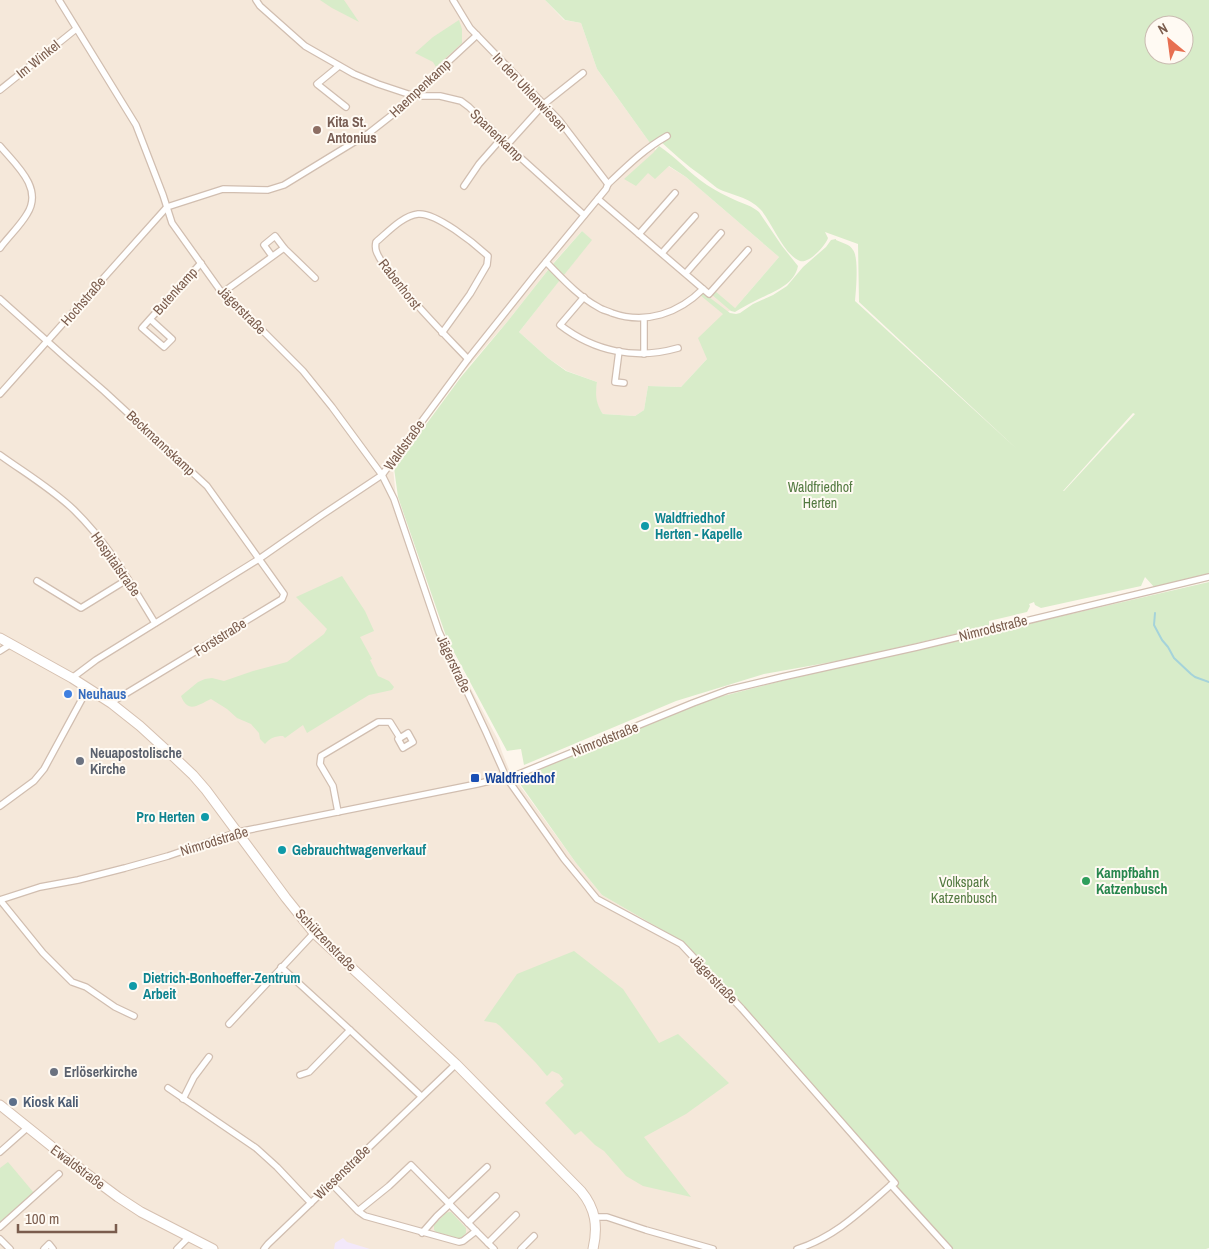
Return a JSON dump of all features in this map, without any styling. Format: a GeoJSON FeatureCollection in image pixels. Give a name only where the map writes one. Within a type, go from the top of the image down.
{"type":"FeatureCollection","features":[{"type":"Feature","properties":{"kind":"main road","name":"Schützenstraße"},"geometry":{"type":"LineString","coordinates":[[0,638],[72,678],[112,703],[187,769],[206,790],[314,933],[456,1064],[588,1199],[596,1226],[596,1238],[593,1249]]}},
{"type":"Feature","properties":{"kind":"main road","name":"Ewaldstraße"},"geometry":{"type":"LineString","coordinates":[[0,1105],[27,1128],[118,1197],[142,1212],[214,1249]]}},
{"type":"Feature","properties":{"kind":"street","name":"Jägerstraße"},"geometry":{"type":"LineString","coordinates":[[59,0],[136,126],[163,194],[172,223],[222,293],[303,371],[382,475],[394,500],[439,632],[506,777],[564,859],[597,899],[681,944],[824,1101],[895,1183],[891,1185],[949,1249]]}},
{"type":"Feature","properties":{"kind":"street","name":"Spanenkamp"},"geometry":{"type":"LineString","coordinates":[[256,0],[260,6],[305,46],[354,74],[371,82],[414,96],[440,96],[461,101],[584,216]]}},
{"type":"Feature","properties":{"kind":"street","name":"In den Uhlenwiesen"},"geometry":{"type":"LineString","coordinates":[[453,0],[470,28],[544,104],[608,184]]}},
{"type":"Feature","properties":{"kind":"street","name":"Im Winkel"},"geometry":{"type":"LineString","coordinates":[[0,90],[76,29]]}},
{"type":"Feature","properties":{"kind":"street","name":"Haempenkamp"},"geometry":{"type":"LineString","coordinates":[[167,207],[223,189],[268,190],[284,185],[369,133],[414,96],[477,35]]}},
{"type":"Feature","properties":{"kind":"street"},"geometry":{"type":"LineString","coordinates":[[339,66],[318,84],[346,107]]}},
{"type":"Feature","properties":{"kind":"street"},"geometry":{"type":"LineString","coordinates":[[507,145],[544,104],[583,73]]}},
{"type":"Feature","properties":{"kind":"street","name":"Waldstraße"},"geometry":{"type":"LineString","coordinates":[[72,678],[96,660],[259,559],[382,475],[468,359],[606,189],[608,184],[634,158],[667,136]]}},
{"type":"Feature","properties":{"kind":"street"},"geometry":{"type":"LineString","coordinates":[[464,186],[479,164],[501,139]]}},
{"type":"Feature","properties":{"kind":"street"},"geometry":{"type":"LineString","coordinates":[[0,146],[25,175],[32,191],[32,201],[29,212],[0,248]]}},
{"type":"Feature","properties":{"kind":"street"},"geometry":{"type":"LineString","coordinates":[[639,234],[676,193]]}},
{"type":"Feature","properties":{"kind":"street"},"geometry":{"type":"LineString","coordinates":[[598,199],[709,294],[748,250]]}},
{"type":"Feature","properties":{"kind":"street","name":"Hochstraße"},"geometry":{"type":"LineString","coordinates":[[0,394],[167,207]]}},
{"type":"Feature","properties":{"kind":"street","name":"Rabenhorst"},"geometry":{"type":"LineString","coordinates":[[442,333],[470,294],[487,265],[488,256],[450,226],[427,215],[418,214],[402,221],[376,242],[377,254],[418,308],[442,333],[468,359]]}},
{"type":"Feature","properties":{"kind":"street"},"geometry":{"type":"LineString","coordinates":[[662,253],[695,216]]}},
{"type":"Feature","properties":{"kind":"street"},"geometry":{"type":"LineString","coordinates":[[686,274],[721,232]]}},
{"type":"Feature","properties":{"kind":"street"},"geometry":{"type":"LineString","coordinates":[[272,256],[264,245],[275,236],[284,248],[315,278]]}},
{"type":"Feature","properties":{"kind":"street"},"geometry":{"type":"LineString","coordinates":[[222,293],[284,248]]}},
{"type":"Feature","properties":{"kind":"street"},"geometry":{"type":"LineString","coordinates":[[546,262],[584,297],[599,308],[630,318],[656,317],[671,312],[687,303],[704,289]]}},
{"type":"Feature","properties":{"kind":"street","name":"Butenkamp"},"geometry":{"type":"LineString","coordinates":[[150,320],[172,339],[164,347],[142,328],[201,263]]}},
{"type":"Feature","properties":{"kind":"street"},"geometry":{"type":"LineString","coordinates":[[584,297],[560,325],[581,339],[608,350],[644,354],[670,351],[678,348]]}},
{"type":"Feature","properties":{"kind":"street","name":"Beckmannskamp"},"geometry":{"type":"LineString","coordinates":[[0,299],[104,390],[206,486],[259,559]]}},
{"type":"Feature","properties":{"kind":"street"},"geometry":{"type":"LineString","coordinates":[[644,318],[644,354]]}},
{"type":"Feature","properties":{"kind":"street"},"geometry":{"type":"LineString","coordinates":[[618,351],[615,382],[624,383]]}},
{"type":"Feature","properties":{"kind":"street","name":"Hospitalstraße"},"geometry":{"type":"LineString","coordinates":[[0,455],[51,490],[89,526],[128,579],[155,623]]}},
{"type":"Feature","properties":{"kind":"street","name":"Forststraße"},"geometry":{"type":"LineString","coordinates":[[117,699],[282,599],[284,594],[259,559]]}},
{"type":"Feature","properties":{"kind":"street","name":"Nimrodstraße"},"geometry":{"type":"LineString","coordinates":[[134,1016],[115,1007],[86,986],[72,982],[43,953],[0,900],[168,856],[238,832],[506,777],[530,770],[728,690],[1209,577]]}},
{"type":"Feature","properties":{"kind":"street"},"geometry":{"type":"LineString","coordinates":[[37,581],[81,608],[128,579]]}},
{"type":"Feature","properties":{"kind":"street"},"geometry":{"type":"LineString","coordinates":[[0,651],[10,644]]}},
{"type":"Feature","properties":{"kind":"street"},"geometry":{"type":"LineString","coordinates":[[0,806],[34,781],[44,769],[88,688]]}},
{"type":"Feature","properties":{"kind":"street"},"geometry":{"type":"LineString","coordinates":[[338,812],[333,786],[320,764],[322,756],[378,722],[390,722],[400,738]]}},
{"type":"Feature","properties":{"kind":"street"},"geometry":{"type":"LineString","coordinates":[[229,1024],[314,933]]}},
{"type":"Feature","properties":{"kind":"street"},"geometry":{"type":"LineString","coordinates":[[281,967],[421,1096]]}},
{"type":"Feature","properties":{"kind":"street"},"geometry":{"type":"LineString","coordinates":[[300,1075],[310,1072],[350,1030]]}},
{"type":"Feature","properties":{"kind":"street"},"geometry":{"type":"LineString","coordinates":[[183,1099],[194,1077],[209,1057]]}},
{"type":"Feature","properties":{"kind":"street","name":"Wiesenstraße"},"geometry":{"type":"LineString","coordinates":[[264,1249],[310,1202],[456,1064]]}},
{"type":"Feature","properties":{"kind":"street"},"geometry":{"type":"LineString","coordinates":[[168,1088],[256,1148],[310,1202]]}},
{"type":"Feature","properties":{"kind":"street"},"geometry":{"type":"LineString","coordinates":[[0,1152],[27,1128]]}},
{"type":"Feature","properties":{"kind":"street"},"geometry":{"type":"LineString","coordinates":[[358,1210],[389,1186],[411,1165],[494,1249]]}},
{"type":"Feature","properties":{"kind":"street"},"geometry":{"type":"LineString","coordinates":[[422,1233],[487,1166]]}},
{"type":"Feature","properties":{"kind":"street"},"geometry":{"type":"LineString","coordinates":[[0,1227],[59,1174]]}},
{"type":"Feature","properties":{"kind":"street"},"geometry":{"type":"LineString","coordinates":[[332,1183],[365,1216],[459,1242],[476,1231]]}},
{"type":"Feature","properties":{"kind":"street"},"geometry":{"type":"LineString","coordinates":[[796,1249],[810,1245],[838,1230],[891,1185]]}},
{"type":"Feature","properties":{"kind":"street"},"geometry":{"type":"LineString","coordinates":[[468,1223],[496,1196]]}},
{"type":"Feature","properties":{"kind":"street"},"geometry":{"type":"LineString","coordinates":[[488,1242],[516,1215]]}},
{"type":"Feature","properties":{"kind":"street"},"geometry":{"type":"LineString","coordinates":[[594,1217],[607,1217],[713,1249]]}},
{"type":"Feature","properties":{"kind":"street"},"geometry":{"type":"LineString","coordinates":[[520,1249],[534,1236]]}},
{"type":"Feature","properties":{"kind":"street"},"geometry":{"type":"LineString","coordinates":[[177,1249],[189,1237]]}},
{"type":"Feature","properties":{"kind":"street"},"geometry":{"type":"LineString","coordinates":[[0,1239],[10,1249]]}},
{"type":"Feature","properties":{"kind":"street"},"geometry":{"type":"LineString","coordinates":[[44,1249],[49,1244],[53,1249]]}},
{"type":"Feature","properties":{"kind":"shaded area"},"geometry":{"type":"Polygon","coordinates":[[[0,0],[545,0],[564,20],[581,23],[597,69],[668,166],[686,177],[779,257],[735,308],[723,314],[707,359],[681,387],[648,386],[644,410],[635,416],[603,414],[597,406],[595,394],[597,382],[567,371],[548,358],[519,332],[591,240],[582,231],[460,376],[393,468],[396,498],[446,641],[498,740],[510,772],[576,863],[602,895],[683,942],[812,1087],[948,1249],[0,1249],[0,0]]]}},
{"type":"Feature","properties":{"kind":"shaded area"},"geometry":{"type":"Polygon","coordinates":[[[343,1238],[347,1242],[370,1249],[334,1249],[335,1243],[343,1238]]]}},
{"type":"Feature","properties":{"kind":"green space"},"geometry":{"type":"Polygon","coordinates":[[[320,0],[344,0],[359,22],[332,8],[320,0]]]}},
{"type":"Feature","properties":{"kind":"green space","name":"Waldfriedhof Herten"},"geometry":{"type":"Polygon","coordinates":[[[545,0],[1209,0],[1209,575],[1155,588],[1145,577],[1141,586],[1041,608],[1035,605],[1034,602],[1029,604],[1027,612],[989,621],[989,626],[854,658],[764,674],[676,701],[524,765],[521,749],[507,751],[447,639],[398,497],[394,468],[461,377],[548,270],[560,280],[519,332],[566,371],[597,382],[597,399],[603,414],[635,416],[644,410],[648,386],[681,387],[707,359],[698,338],[723,314],[700,295],[704,293],[730,313],[740,313],[787,286],[803,267],[826,247],[831,240],[836,239],[850,246],[855,254],[857,274],[855,301],[1018,450],[859,302],[858,244],[825,232],[828,238],[821,249],[808,260],[800,261],[794,258],[784,246],[756,205],[717,188],[658,139],[650,143],[597,69],[581,23],[565,20],[545,0]],[[1133,413],[1063,491],[1064,491],[1135,414],[1133,413]]]}},
{"type":"Feature","properties":{"kind":"green space"},"geometry":{"type":"Polygon","coordinates":[[[459,20],[462,29],[462,43],[436,67],[433,62],[415,53],[433,37],[459,20]]]}},
{"type":"Feature","properties":{"kind":"green space"},"geometry":{"type":"Polygon","coordinates":[[[659,146],[707,185],[759,212],[798,266],[792,279],[780,288],[735,312],[731,311],[711,294],[715,291],[735,308],[779,257],[686,177],[669,166],[655,179],[648,173],[636,186],[624,179],[659,146]]]}},
{"type":"Feature","properties":{"kind":"green space"},"geometry":{"type":"Polygon","coordinates":[[[582,231],[592,240],[564,275],[553,264],[582,231]]]}},
{"type":"Feature","properties":{"kind":"green space"},"geometry":{"type":"Polygon","coordinates":[[[342,576],[365,611],[374,631],[360,637],[372,659],[370,660],[378,676],[389,681],[394,687],[392,690],[369,695],[307,733],[303,725],[285,738],[283,736],[275,737],[265,744],[251,724],[237,718],[211,699],[194,706],[187,705],[184,702],[181,696],[198,682],[212,678],[224,681],[287,662],[324,634],[327,629],[296,597],[342,576]]]}},
{"type":"Feature","properties":{"kind":"green space","name":"Volkspark Katzenbusch"},"geometry":{"type":"Polygon","coordinates":[[[1209,582],[1209,1248],[1206,1249],[950,1249],[891,1185],[895,1183],[683,942],[602,895],[576,863],[515,777],[692,704],[781,681],[1209,582]]]}},
{"type":"Feature","properties":{"kind":"green space"},"geometry":{"type":"Polygon","coordinates":[[[574,951],[623,989],[659,1043],[678,1034],[729,1083],[686,1114],[644,1137],[691,1197],[643,1186],[626,1176],[604,1151],[581,1131],[575,1135],[545,1103],[564,1085],[560,1081],[563,1079],[559,1074],[552,1071],[547,1076],[500,1026],[496,1023],[484,1021],[517,974],[574,951]]]}},
{"type":"Feature","properties":{"kind":"green space"},"geometry":{"type":"Polygon","coordinates":[[[8,1162],[34,1193],[0,1222],[0,1168],[8,1162]]]}},
{"type":"Feature","properties":{"kind":"green space"},"geometry":{"type":"Polygon","coordinates":[[[449,1212],[466,1228],[466,1233],[461,1238],[434,1230],[434,1225],[449,1212]]]}},
{"type":"Feature","properties":{"kind":"waterway"},"geometry":{"type":"LineString","coordinates":[[1155,613],[1154,625],[1174,658],[1195,677],[1209,682]]}},
{"type":"Feature","properties":{"kind":"place","name":"Kita St. Antonius"},"geometry":{"type":"Point","coordinates":[317,130]}},
{"type":"Feature","properties":{"kind":"place","name":"Waldfriedhof Herten - Kapelle"},"geometry":{"type":"Point","coordinates":[645,526]}},
{"type":"Feature","properties":{"kind":"place","name":"Neuhaus"},"geometry":{"type":"Point","coordinates":[68,694]}},
{"type":"Feature","properties":{"kind":"place","name":"Neuapostolische Kirche"},"geometry":{"type":"Point","coordinates":[80,761]}},
{"type":"Feature","properties":{"kind":"place","name":"Waldfriedhof"},"geometry":{"type":"Point","coordinates":[475,778]}},
{"type":"Feature","properties":{"kind":"place","name":"Pro Herten"},"geometry":{"type":"Point","coordinates":[205,817]}},
{"type":"Feature","properties":{"kind":"place","name":"Gebrauchtwagenverkauf"},"geometry":{"type":"Point","coordinates":[282,850]}},
{"type":"Feature","properties":{"kind":"place","name":"Kampfbahn Katzenbusch"},"geometry":{"type":"Point","coordinates":[1086,881]}},
{"type":"Feature","properties":{"kind":"place","name":"Dietrich-Bonhoeffer-Zentrum Arbeit"},"geometry":{"type":"Point","coordinates":[133,986]}},
{"type":"Feature","properties":{"kind":"place","name":"Erlöserkirche"},"geometry":{"type":"Point","coordinates":[54,1072]}},
{"type":"Feature","properties":{"kind":"place","name":"Kiosk Kali"},"geometry":{"type":"Point","coordinates":[13,1102]}}]}
